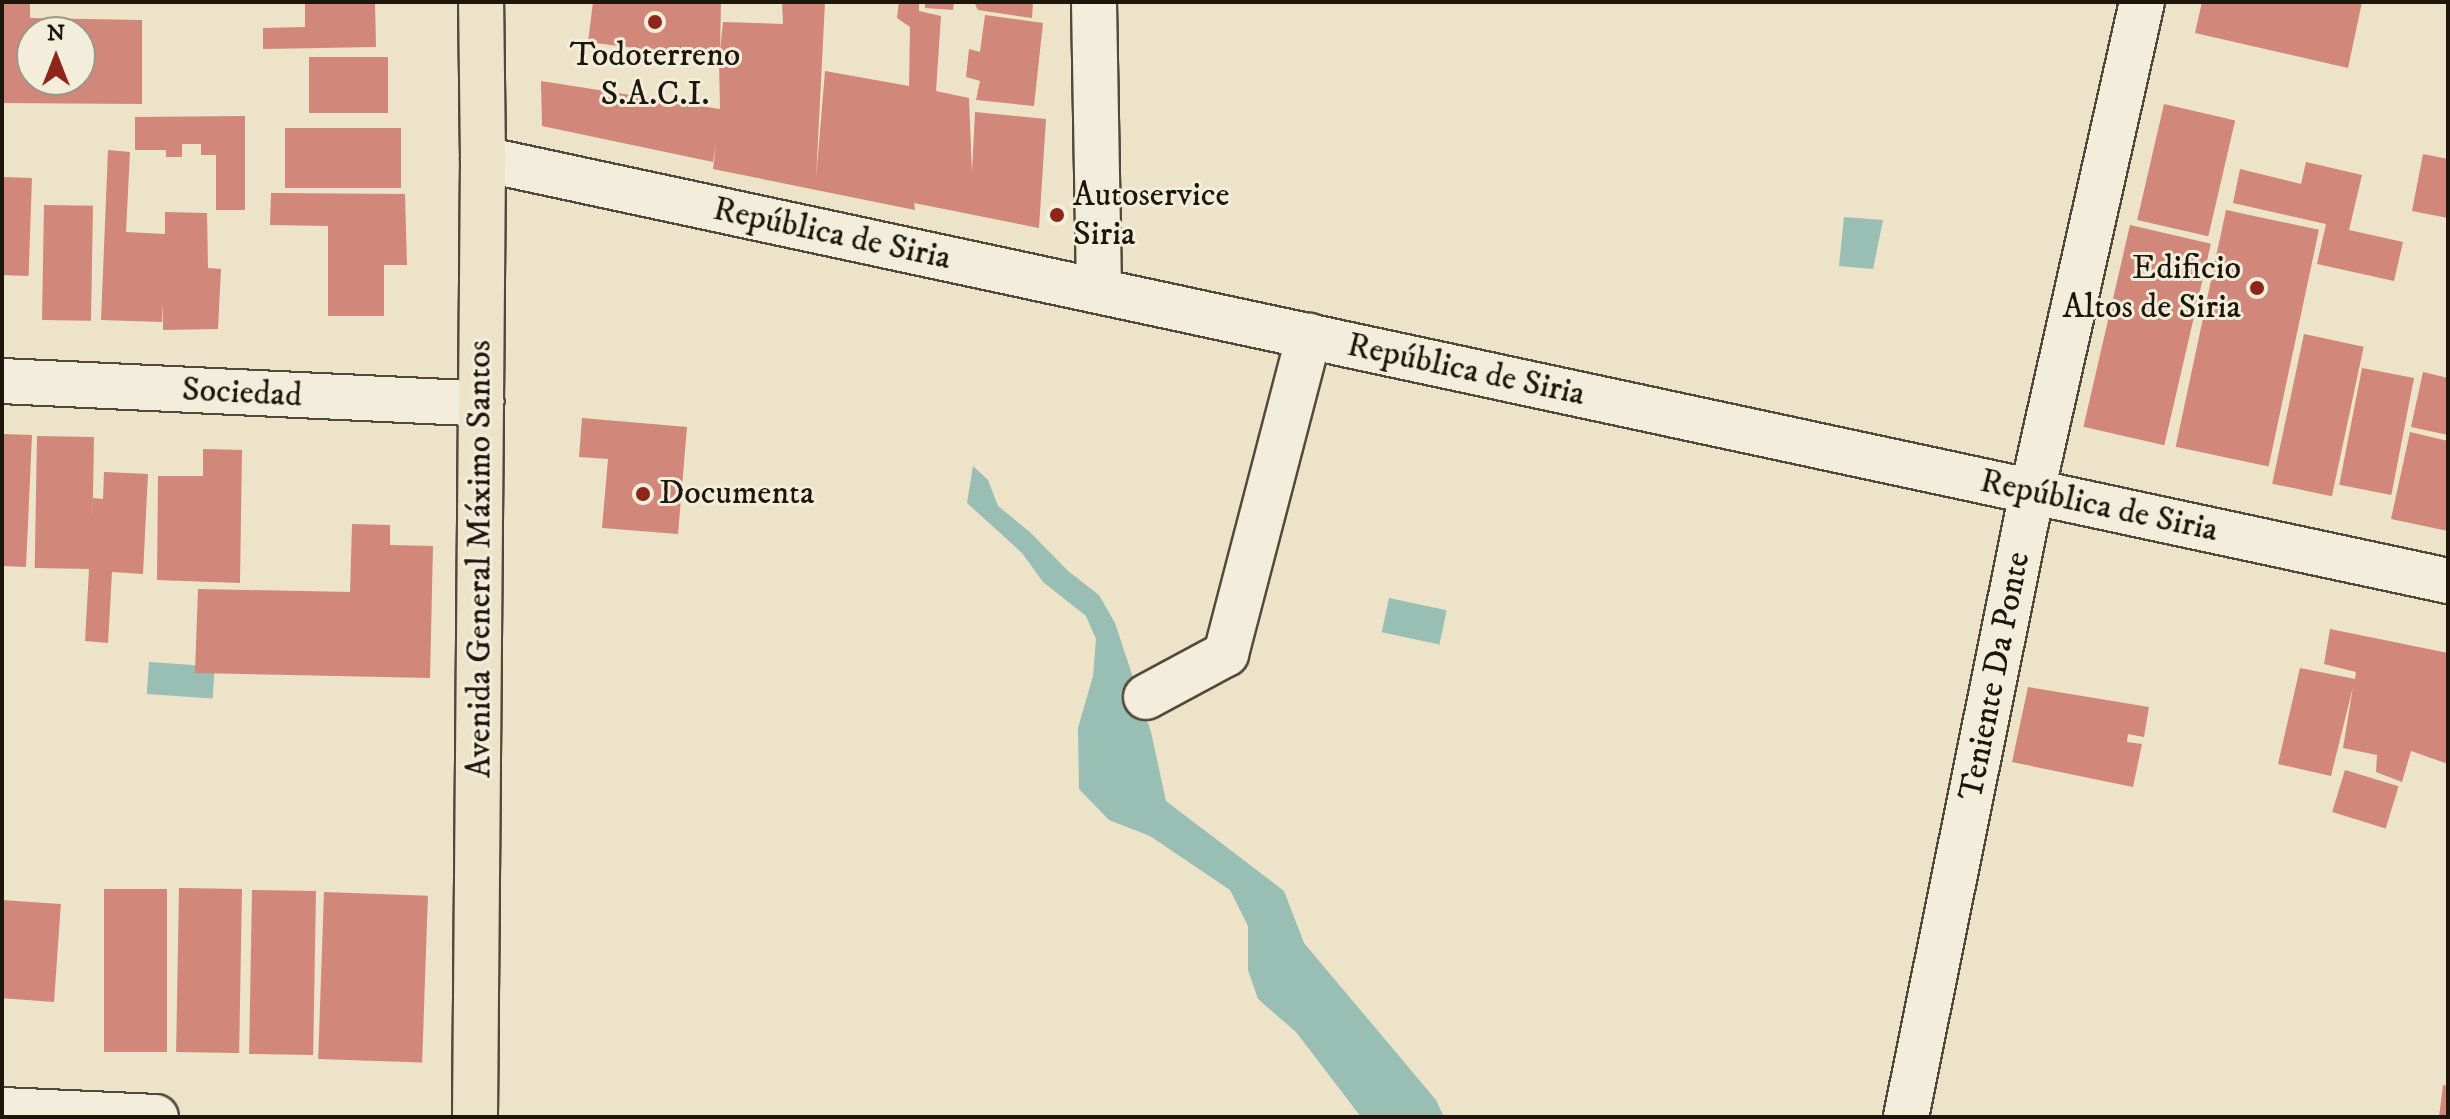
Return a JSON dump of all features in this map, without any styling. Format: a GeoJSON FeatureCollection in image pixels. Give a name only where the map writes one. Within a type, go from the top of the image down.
{"type":"FeatureCollection","features":[{"type":"Feature","properties":{"kind":"main road","name":"Avenida General Máximo Santos"},"geometry":{"type":"LineString","coordinates":[[475,1117],[483,159],[481,2]]}},
{"type":"Feature","properties":{"kind":"street"},"geometry":{"type":"LineString","coordinates":[[1094,2],[1099,291]]}},
{"type":"Feature","properties":{"kind":"street","name":"Teniente Da Ponte"},"geometry":{"type":"LineString","coordinates":[[1906,1117],[2032,492],[2142,2]]}},
{"type":"Feature","properties":{"kind":"street","name":"República de Siria"},"geometry":{"type":"LineString","coordinates":[[483,159],[2448,581]]}},
{"type":"Feature","properties":{"kind":"street"},"geometry":{"type":"LineString","coordinates":[[1146,697],[1226,654],[1309,336]]}},
{"type":"Feature","properties":{"kind":"street","name":"Sociedad"},"geometry":{"type":"LineString","coordinates":[[2,381],[481,404]]}},
{"type":"Feature","properties":{"kind":"street"},"geometry":{"type":"LineString","coordinates":[[2,1110],[156,1117]]}},
{"type":"Feature","properties":{"kind":"water"},"geometry":{"type":"Polygon","coordinates":[[[1844,217],[1883,220],[1873,269],[1839,266],[1844,217]]]}},
{"type":"Feature","properties":{"kind":"water"},"geometry":{"type":"Polygon","coordinates":[[[973,466],[988,480],[998,506],[1031,533],[1068,571],[1099,595],[1115,623],[1151,732],[1166,801],[1284,891],[1304,943],[1436,1100],[1444,1117],[1361,1117],[1296,1032],[1258,999],[1248,970],[1248,926],[1230,890],[1150,836],[1109,820],[1079,789],[1078,728],[1093,676],[1096,639],[1086,616],[1043,582],[1022,553],[967,503],[973,466]]]}},
{"type":"Feature","properties":{"kind":"water"},"geometry":{"type":"Polygon","coordinates":[[[1389,598],[1447,610],[1439,645],[1382,632],[1389,598]]]}},
{"type":"Feature","properties":{"kind":"water"},"geometry":{"type":"Polygon","coordinates":[[[149,662],[215,667],[213,699],[147,694],[149,662]]]}},
{"type":"Feature","properties":{"kind":"building"},"geometry":{"type":"Polygon","coordinates":[[[2,2],[30,2],[30,16],[16,16],[16,96],[96,96],[96,19],[142,20],[142,104],[2,103],[2,2]]]}},
{"type":"Feature","properties":{"kind":"building"},"geometry":{"type":"Polygon","coordinates":[[[305,2],[375,2],[376,47],[263,49],[263,28],[305,27],[305,2]]]}},
{"type":"Feature","properties":{"kind":"building"},"geometry":{"type":"Polygon","coordinates":[[[593,2],[721,2],[720,51],[723,22],[783,24],[782,2],[825,2],[816,180],[825,71],[909,86],[910,27],[897,18],[899,2],[919,2],[919,11],[941,16],[936,91],[969,98],[972,173],[975,112],[1046,119],[1039,228],[914,203],[915,210],[713,169],[716,144],[713,162],[542,126],[541,81],[720,109],[719,59],[588,42],[593,2]]]}},
{"type":"Feature","properties":{"kind":"building"},"geometry":{"type":"Polygon","coordinates":[[[925,2],[954,2],[953,10],[925,8],[925,2]]]}},
{"type":"Feature","properties":{"kind":"building"},"geometry":{"type":"Polygon","coordinates":[[[974,2],[1033,2],[1032,18],[978,10],[974,2]]]}},
{"type":"Feature","properties":{"kind":"building"},"geometry":{"type":"Polygon","coordinates":[[[2202,2],[2362,2],[2348,68],[2195,33],[2202,2]]]}},
{"type":"Feature","properties":{"kind":"building"},"geometry":{"type":"Polygon","coordinates":[[[985,15],[1043,23],[1034,106],[976,100],[980,81],[966,77],[969,49],[980,52],[985,15]]]}},
{"type":"Feature","properties":{"kind":"building"},"geometry":{"type":"Polygon","coordinates":[[[309,57],[388,57],[388,113],[309,113],[309,57]]]}},
{"type":"Feature","properties":{"kind":"building"},"geometry":{"type":"Polygon","coordinates":[[[2164,104],[2235,120],[2208,236],[2137,220],[2164,104]]]}},
{"type":"Feature","properties":{"kind":"building"},"geometry":{"type":"Polygon","coordinates":[[[245,116],[245,210],[216,210],[216,155],[201,155],[201,144],[182,144],[182,157],[166,157],[166,150],[135,150],[135,117],[245,116]]]}},
{"type":"Feature","properties":{"kind":"building"},"geometry":{"type":"Polygon","coordinates":[[[285,128],[401,128],[401,188],[285,188],[285,128]]]}},
{"type":"Feature","properties":{"kind":"building"},"geometry":{"type":"Polygon","coordinates":[[[108,150],[130,152],[126,232],[165,234],[165,212],[207,213],[208,268],[221,269],[218,329],[163,330],[163,302],[162,322],[101,320],[108,150]]]}},
{"type":"Feature","properties":{"kind":"building"},"geometry":{"type":"Polygon","coordinates":[[[2423,154],[2448,159],[2448,218],[2412,211],[2423,154]]]}},
{"type":"Feature","properties":{"kind":"building"},"geometry":{"type":"Polygon","coordinates":[[[2306,162],[2362,175],[2349,230],[2403,242],[2394,281],[2317,264],[2326,224],[2233,203],[2240,169],[2301,184],[2306,162]]]}},
{"type":"Feature","properties":{"kind":"building"},"geometry":{"type":"Polygon","coordinates":[[[2,177],[32,178],[29,276],[2,275],[2,177]]]}},
{"type":"Feature","properties":{"kind":"building"},"geometry":{"type":"Polygon","coordinates":[[[271,193],[405,194],[407,265],[384,265],[384,316],[328,316],[328,226],[270,225],[271,193]]]}},
{"type":"Feature","properties":{"kind":"building"},"geometry":{"type":"Polygon","coordinates":[[[44,205],[93,206],[91,321],[42,320],[44,205]]]}},
{"type":"Feature","properties":{"kind":"building","name":"Edificio Altos de Siria"},"geometry":{"type":"Polygon","coordinates":[[[2226,210],[2319,230],[2269,466],[2176,447],[2226,210]]]}},
{"type":"Feature","properties":{"kind":"building"},"geometry":{"type":"Polygon","coordinates":[[[2130,225],[2211,244],[2164,445],[2083,427],[2130,225]]]}},
{"type":"Feature","properties":{"kind":"building"},"geometry":{"type":"Polygon","coordinates":[[[2304,334],[2364,347],[2332,496],[2272,484],[2304,334]]]}},
{"type":"Feature","properties":{"kind":"building"},"geometry":{"type":"Polygon","coordinates":[[[2362,368],[2414,378],[2391,495],[2339,485],[2362,368]]]}},
{"type":"Feature","properties":{"kind":"building"},"geometry":{"type":"Polygon","coordinates":[[[2423,372],[2448,378],[2448,435],[2411,427],[2423,372]]]}},
{"type":"Feature","properties":{"kind":"building","name":"Documenta"},"geometry":{"type":"Polygon","coordinates":[[[582,418],[687,427],[678,534],[602,528],[608,459],[579,457],[582,418]]]}},
{"type":"Feature","properties":{"kind":"building"},"geometry":{"type":"Polygon","coordinates":[[[2410,432],[2448,441],[2448,531],[2391,519],[2410,432]]]}},
{"type":"Feature","properties":{"kind":"building"},"geometry":{"type":"Polygon","coordinates":[[[2,434],[32,435],[26,567],[2,566],[2,434]]]}},
{"type":"Feature","properties":{"kind":"building"},"geometry":{"type":"Polygon","coordinates":[[[37,436],[94,437],[92,569],[35,568],[37,436]]]}},
{"type":"Feature","properties":{"kind":"building"},"geometry":{"type":"Polygon","coordinates":[[[203,449],[242,450],[240,583],[157,580],[158,476],[203,476],[203,449]]]}},
{"type":"Feature","properties":{"kind":"building"},"geometry":{"type":"Polygon","coordinates":[[[104,472],[148,474],[143,574],[112,572],[108,643],[85,641],[93,498],[103,499],[104,472]]]}},
{"type":"Feature","properties":{"kind":"building"},"geometry":{"type":"Polygon","coordinates":[[[352,524],[390,525],[390,545],[433,546],[430,678],[195,673],[198,589],[350,592],[352,524]]]}},
{"type":"Feature","properties":{"kind":"building"},"geometry":{"type":"Polygon","coordinates":[[[2330,629],[2448,653],[2448,764],[2411,751],[2402,782],[2376,772],[2377,755],[2343,748],[2353,687],[2331,776],[2278,764],[2300,668],[2355,679],[2356,672],[2324,664],[2330,629]]]}},
{"type":"Feature","properties":{"kind":"building"},"geometry":{"type":"Polygon","coordinates":[[[2028,687],[2149,707],[2144,737],[2128,734],[2127,742],[2142,744],[2133,787],[2012,762],[2028,687]]]}},
{"type":"Feature","properties":{"kind":"building"},"geometry":{"type":"Polygon","coordinates":[[[2345,770],[2399,786],[2386,828],[2332,812],[2345,770]]]}},
{"type":"Feature","properties":{"kind":"building"},"geometry":{"type":"Polygon","coordinates":[[[179,888],[242,889],[239,1053],[176,1052],[179,888]]]}},
{"type":"Feature","properties":{"kind":"building"},"geometry":{"type":"Polygon","coordinates":[[[104,889],[167,889],[167,1052],[104,1052],[104,889]]]}},
{"type":"Feature","properties":{"kind":"building"},"geometry":{"type":"Polygon","coordinates":[[[252,890],[316,891],[313,1055],[249,1054],[252,890]]]}},
{"type":"Feature","properties":{"kind":"building"},"geometry":{"type":"Polygon","coordinates":[[[324,892],[428,896],[422,1063],[318,1059],[324,892]]]}},
{"type":"Feature","properties":{"kind":"building"},"geometry":{"type":"Polygon","coordinates":[[[2,900],[61,904],[54,1002],[2,998],[2,900]]]}},
{"type":"Feature","properties":{"kind":"building"},"geometry":{"type":"Polygon","coordinates":[[[2443,1085],[2448,1086],[2448,1117],[2439,1117],[2443,1085]]]}},
{"type":"Feature","properties":{"kind":"place","name":"Todoterreno S.A.C.I."},"geometry":{"type":"Point","coordinates":[655,22]}},
{"type":"Feature","properties":{"kind":"place","name":"Autoservice Siria"},"geometry":{"type":"Point","coordinates":[1057,215]}},
{"type":"Feature","properties":{"kind":"place","name":"Edificio Altos de Siria"},"geometry":{"type":"Point","coordinates":[2257,288]}},
{"type":"Feature","properties":{"kind":"place","name":"Documenta"},"geometry":{"type":"Point","coordinates":[643,494]}}]}
